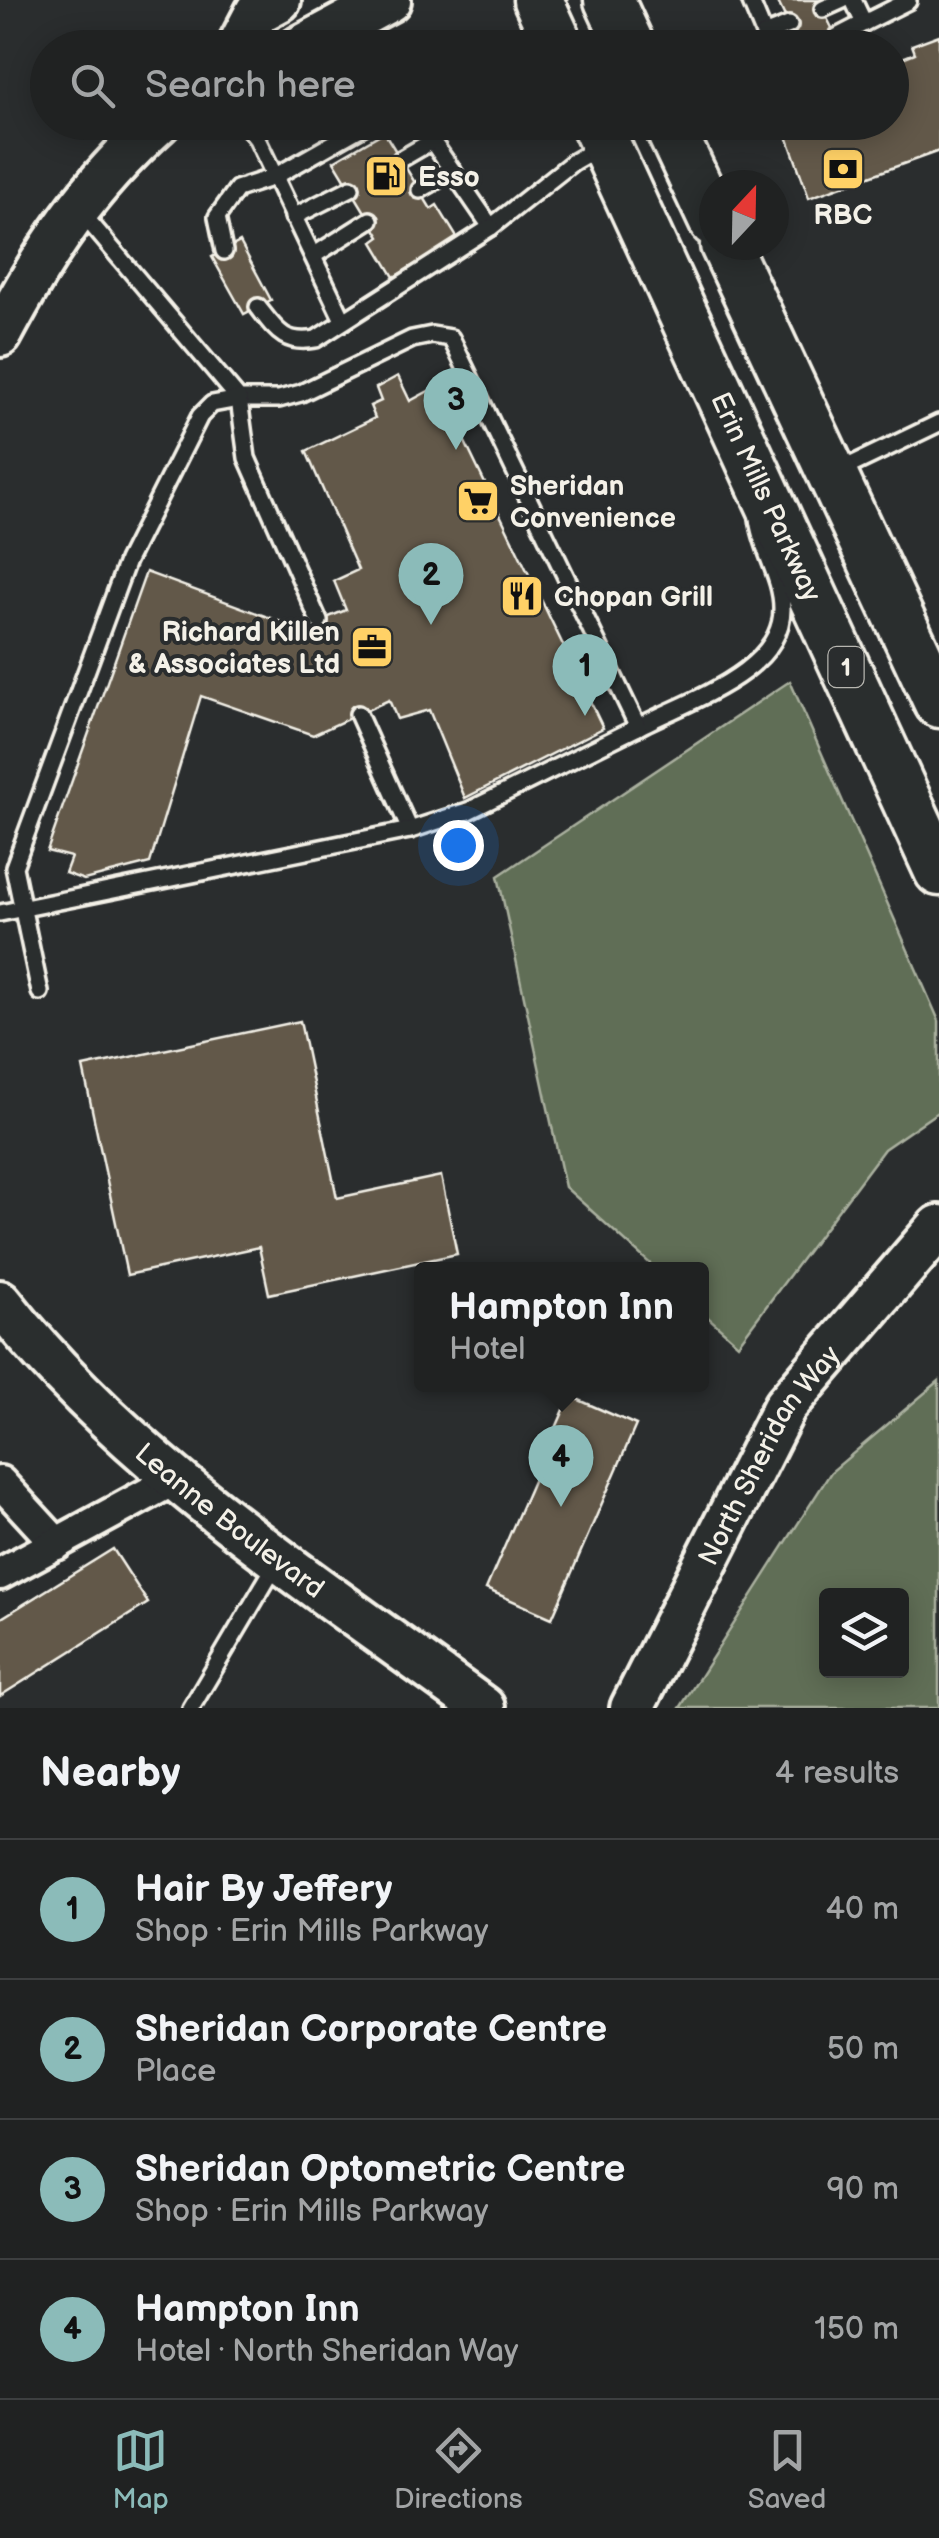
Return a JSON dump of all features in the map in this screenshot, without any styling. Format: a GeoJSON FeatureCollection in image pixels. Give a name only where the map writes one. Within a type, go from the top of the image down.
{"type":"FeatureCollection","features":[{"type":"Feature","properties":{"kind":"main road"},"geometry":{"type":"LineString","coordinates":[[538,0],[552,30]]}},
{"type":"Feature","properties":{"kind":"main road"},"geometry":{"type":"LineString","coordinates":[[609,0],[623,30]]}},
{"type":"Feature","properties":{"kind":"main road","name":"Erin Mills Parkway"},"geometry":{"type":"LineString","coordinates":[[602,140],[939,870]]}},
{"type":"Feature","properties":{"kind":"main road"},"geometry":{"type":"LineString","coordinates":[[675,140],[699,190]]}},
{"type":"Feature","properties":{"kind":"main road"},"geometry":{"type":"LineString","coordinates":[[732,260],[939,703]]}},
{"type":"Feature","properties":{"kind":"street"},"geometry":{"type":"LineString","coordinates":[[248,30],[257,12],[279,0]]}},
{"type":"Feature","properties":{"kind":"street"},"geometry":{"type":"LineString","coordinates":[[333,30],[388,0]]}},
{"type":"Feature","properties":{"kind":"street"},"geometry":{"type":"LineString","coordinates":[[0,335],[44,252],[117,160],[139,140]]}},
{"type":"Feature","properties":{"kind":"street","name":"North Sheridan Way"},"geometry":{"type":"LineString","coordinates":[[632,1708],[690,1585],[786,1406],[811,1371],[939,1226]]}},
{"type":"Feature","properties":{"kind":"street"},"geometry":{"type":"LineString","coordinates":[[811,1371],[857,1342],[921,1274],[939,1263]]}},
{"type":"Feature","properties":{"kind":"street","name":"Leanne Boulevard"},"geometry":{"type":"LineString","coordinates":[[0,1302],[36,1349],[175,1479],[483,1708]]}},
{"type":"Feature","properties":{"kind":"street"},"geometry":{"type":"LineString","coordinates":[[0,1574],[175,1479]]}},
{"type":"Feature","properties":{"kind":"street"},"geometry":{"type":"LineString","coordinates":[[0,1482],[57,1544]]}},
{"type":"Feature","properties":{"kind":"lane"},"geometry":{"type":"LineString","coordinates":[[823,9],[843,0]]}},
{"type":"Feature","properties":{"kind":"lane"},"geometry":{"type":"LineString","coordinates":[[852,0],[864,23]]}},
{"type":"Feature","properties":{"kind":"lane"},"geometry":{"type":"LineString","coordinates":[[850,30],[908,1]]}},
{"type":"Feature","properties":{"kind":"lane"},"geometry":{"type":"LineString","coordinates":[[756,2],[764,30]]}},
{"type":"Feature","properties":{"kind":"lane"},"geometry":{"type":"LineString","coordinates":[[782,30],[789,25]]}},
{"type":"Feature","properties":{"kind":"lane"},"geometry":{"type":"LineString","coordinates":[[257,140],[343,320]]}},
{"type":"Feature","properties":{"kind":"lane"},"geometry":{"type":"LineString","coordinates":[[224,251],[217,217],[236,189],[274,176],[338,140]]}},
{"type":"Feature","properties":{"kind":"lane"},"geometry":{"type":"LineString","coordinates":[[258,307],[280,336],[296,343],[316,339],[444,261],[573,162],[593,140]]}},
{"type":"Feature","properties":{"kind":"lane"},"geometry":{"type":"LineString","coordinates":[[400,159],[432,141],[491,227]]}},
{"type":"Feature","properties":{"kind":"lane"},"geometry":{"type":"LineString","coordinates":[[420,190],[452,171]]}},
{"type":"Feature","properties":{"kind":"lane"},"geometry":{"type":"LineString","coordinates":[[293,217],[351,188]]}},
{"type":"Feature","properties":{"kind":"lane"},"geometry":{"type":"LineString","coordinates":[[78,209],[239,398],[247,458],[319,621]]}},
{"type":"Feature","properties":{"kind":"lane"},"geometry":{"type":"LineString","coordinates":[[313,256],[370,220]]}},
{"type":"Feature","properties":{"kind":"lane"},"geometry":{"type":"LineString","coordinates":[[40,992],[14,866],[127,561],[200,416],[212,404],[239,398],[290,396],[412,339],[432,335],[451,338],[638,726]]}},
{"type":"Feature","properties":{"kind":"lane"},"geometry":{"type":"LineString","coordinates":[[832,474],[939,423]]}},
{"type":"Feature","properties":{"kind":"lane"},"geometry":{"type":"LineString","coordinates":[[0,913],[410,830],[468,811],[744,670],[774,639],[782,608],[778,584],[761,544],[752,464]]}},
{"type":"Feature","properties":{"kind":"lane"},"geometry":{"type":"LineString","coordinates":[[358,714],[410,830]]}},
{"type":"Feature","properties":{"kind":"lane"},"geometry":{"type":"LineString","coordinates":[[191,1708],[280,1557]]}},
{"type":"Feature","properties":{"kind":"green space"},"geometry":{"type":"Polygon","coordinates":[[[790,681],[939,1021],[939,1111],[884,1149],[738,1344],[709,1318],[709,1262],[648,1262],[565,1187],[498,876],[790,681]]]}},
{"type":"Feature","properties":{"kind":"green space"},"geometry":{"type":"Polygon","coordinates":[[[939,1381],[939,1708],[680,1708],[831,1472],[939,1381]]]}},
{"type":"Feature","properties":{"kind":"building"},"geometry":{"type":"Polygon","coordinates":[[[777,0],[832,0],[821,6],[833,30],[791,30],[777,0]]]}},
{"type":"Feature","properties":{"kind":"building"},"geometry":{"type":"Polygon","coordinates":[[[939,35],[939,151],[809,198],[788,140],[909,140],[909,55],[915,53],[912,45],[939,35]]]}},
{"type":"Feature","properties":{"kind":"building"},"geometry":{"type":"Polygon","coordinates":[[[370,140],[389,140],[431,209],[437,205],[458,239],[394,277],[373,242],[380,237],[334,161],[370,140]]]}},
{"type":"Feature","properties":{"kind":"building"},"geometry":{"type":"Polygon","coordinates":[[[240,242],[271,300],[244,314],[212,257],[240,242]]]}},
{"type":"Feature","properties":{"kind":"building"},"geometry":{"type":"Polygon","coordinates":[[[398,376],[410,401],[438,386],[603,728],[465,798],[429,710],[397,719],[389,700],[313,735],[201,696],[150,863],[84,880],[65,873],[71,857],[47,851],[146,572],[300,629],[346,610],[334,581],[358,570],[306,451],[375,418],[370,406],[381,401],[376,388],[398,376]]]}},
{"type":"Feature","properties":{"kind":"building"},"geometry":{"type":"Polygon","coordinates":[[[300,1021],[337,1198],[441,1176],[457,1254],[269,1294],[259,1247],[127,1275],[83,1067],[300,1021]]]}},
{"type":"Feature","properties":{"kind":"building"},"geometry":{"type":"Polygon","coordinates":[[[570,1396],[636,1425],[552,1618],[486,1589],[570,1396]]]}},
{"type":"Feature","properties":{"kind":"building"},"geometry":{"type":"Polygon","coordinates":[[[113,1549],[148,1603],[0,1696],[0,1619],[113,1549]]]}},
{"type":"Feature","properties":{"kind":"place","name":"RBC"},"geometry":{"type":"Point","coordinates":[843,169]}},
{"type":"Feature","properties":{"kind":"place","name":"Esso"},"geometry":{"type":"Point","coordinates":[386,176]}},
{"type":"Feature","properties":{"kind":"place","name":"Sheridan Optometric Centre"},"geometry":{"type":"Point","coordinates":[456,450]}},
{"type":"Feature","properties":{"kind":"place","name":"Sheridan Convenience"},"geometry":{"type":"Point","coordinates":[478,501]}},
{"type":"Feature","properties":{"kind":"place","name":"Chopan Grill"},"geometry":{"type":"Point","coordinates":[522,596]}},
{"type":"Feature","properties":{"kind":"place","name":"Sheridan Corporate Centre"},"geometry":{"type":"Point","coordinates":[431,625]}},
{"type":"Feature","properties":{"kind":"place","name":"Richard Killen & Associates Ltd"},"geometry":{"type":"Point","coordinates":[372,647]}},
{"type":"Feature","properties":{"kind":"place","name":"Hair By Jeffery"},"geometry":{"type":"Point","coordinates":[585,716]}},
{"type":"Feature","properties":{"kind":"place","name":"Hampton Inn"},"geometry":{"type":"Point","coordinates":[561,1507]}}]}
